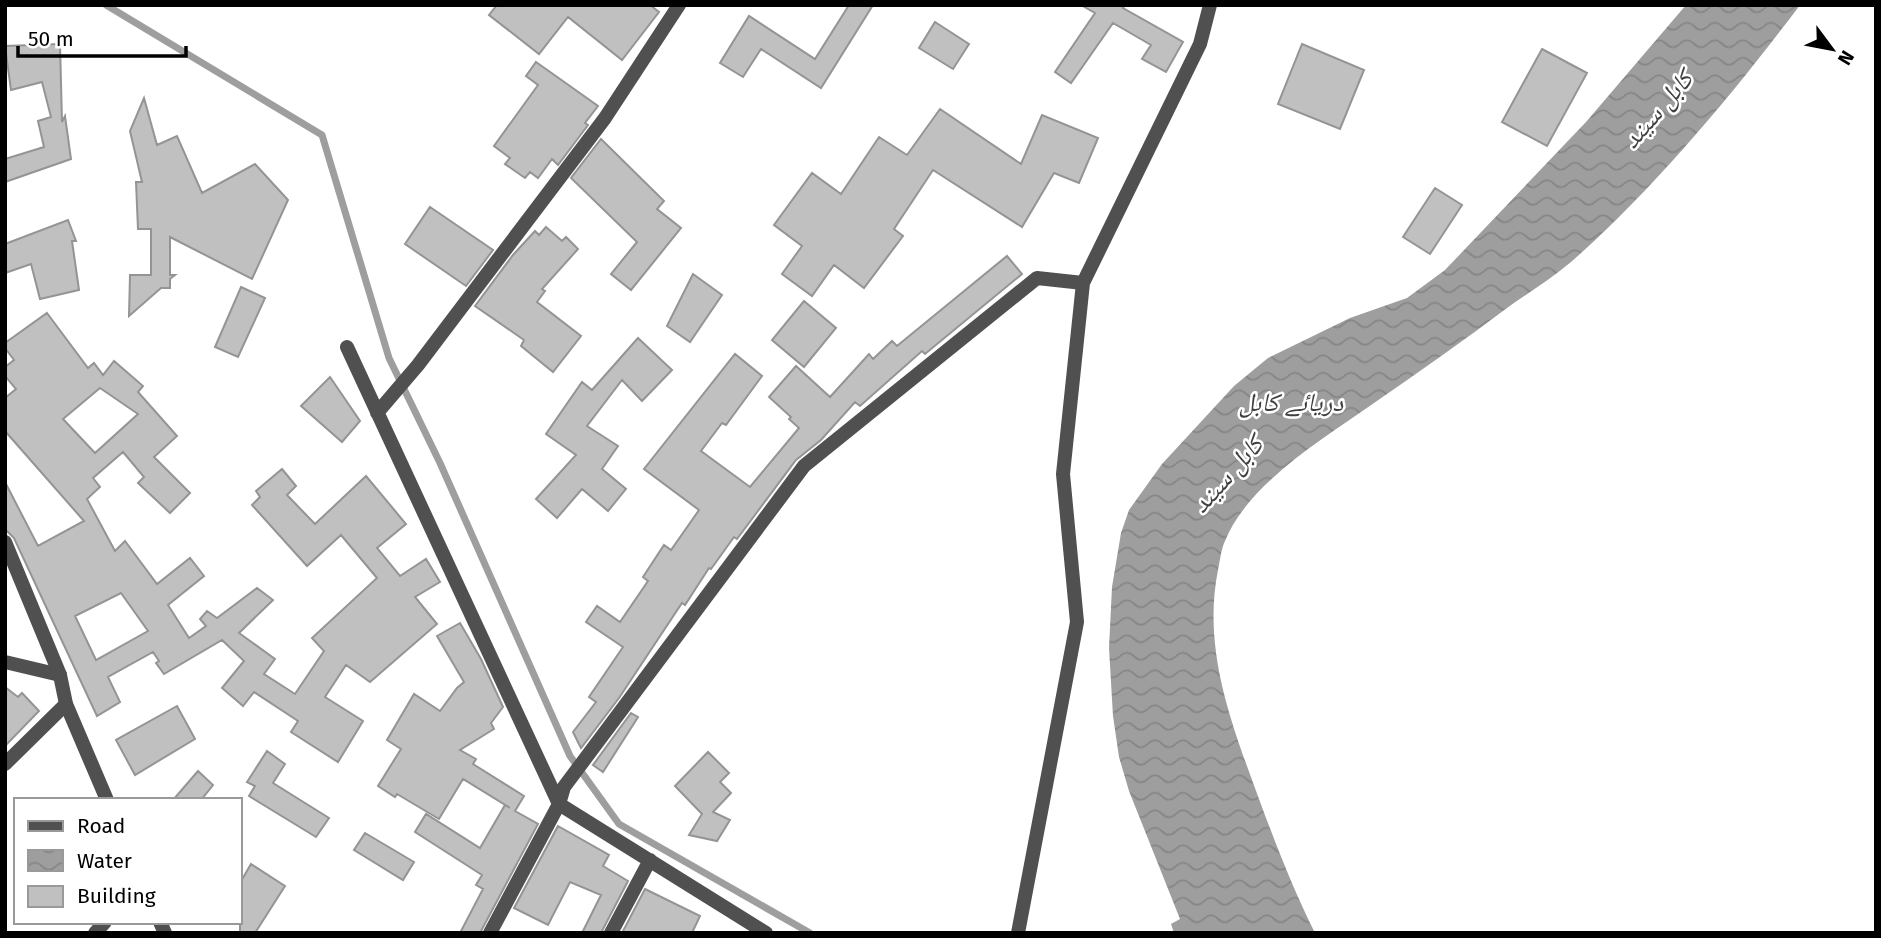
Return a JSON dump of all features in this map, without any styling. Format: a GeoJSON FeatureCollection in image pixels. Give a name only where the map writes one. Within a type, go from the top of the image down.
{"type":"FeatureCollection","features":[{"type":"Feature","properties":{"kind":"street"},"geometry":{"type":"LineString","coordinates":[[377,413],[418,365],[605,118],[679,5]]}},
{"type":"Feature","properties":{"kind":"street"},"geometry":{"type":"LineString","coordinates":[[1018,933],[1077,622],[1063,474],[1083,283],[1200,44],[1210,5]]}},
{"type":"Feature","properties":{"kind":"street"},"geometry":{"type":"LineString","coordinates":[[490,933],[559,804],[564,787],[804,466],[1037,278],[1083,283]]}},
{"type":"Feature","properties":{"kind":"street"},"geometry":{"type":"LineString","coordinates":[[347,347],[559,804],[766,933]]}},
{"type":"Feature","properties":{"kind":"street"},"geometry":{"type":"LineString","coordinates":[[5,542],[60,675],[66,704],[106,798]]}},
{"type":"Feature","properties":{"kind":"street"},"geometry":{"type":"LineString","coordinates":[[5,662],[60,675]]}},
{"type":"Feature","properties":{"kind":"street"},"geometry":{"type":"LineString","coordinates":[[5,764],[66,704]]}},
{"type":"Feature","properties":{"kind":"street"},"geometry":{"type":"LineString","coordinates":[[611,933],[650,860]]}},
{"type":"Feature","properties":{"kind":"water"},"geometry":{"type":"Polygon","coordinates":[[[1686,5],[1800,5],[1692,140],[1602,234],[1547,280],[1290,463],[1252,499],[1236,520],[1224,544],[1214,600],[1214,629],[1222,687],[1249,771],[1285,867],[1315,933],[1174,933],[1171,924],[1180,919],[1129,791],[1119,757],[1113,716],[1109,648],[1112,587],[1121,533],[1129,510],[1162,464],[1234,386],[1268,358],[1350,318],[1407,298],[1445,270],[1586,122],[1686,5]]]}},
{"type":"Feature","properties":{"kind":"building"},"geometry":{"type":"Polygon","coordinates":[[[497,5],[650,5],[659,12],[622,60],[568,17],[539,54],[489,15],[497,5]]]}},
{"type":"Feature","properties":{"kind":"building"},"geometry":{"type":"Polygon","coordinates":[[[849,5],[873,5],[821,88],[761,49],[743,77],[720,63],[749,16],[815,59],[849,5]]]}},
{"type":"Feature","properties":{"kind":"building"},"geometry":{"type":"Polygon","coordinates":[[[1081,5],[1125,5],[1123,8],[1183,42],[1166,72],[1142,59],[1151,45],[1113,23],[1071,83],[1055,72],[1095,13],[1081,5]]]}},
{"type":"Feature","properties":{"kind":"building"},"geometry":{"type":"Polygon","coordinates":[[[935,22],[969,44],[953,69],[919,48],[935,22]]]}},
{"type":"Feature","properties":{"kind":"building"},"geometry":{"type":"Polygon","coordinates":[[[60,44],[62,122],[65,116],[71,159],[5,182],[5,159],[44,147],[38,121],[51,117],[42,82],[11,90],[5,46],[60,44]]]}},
{"type":"Feature","properties":{"kind":"building"},"geometry":{"type":"Polygon","coordinates":[[[1302,44],[1364,70],[1340,129],[1278,104],[1302,44]]]}},
{"type":"Feature","properties":{"kind":"building"},"geometry":{"type":"Polygon","coordinates":[[[1542,49],[1587,73],[1547,146],[1502,122],[1542,49]]]}},
{"type":"Feature","properties":{"kind":"building"},"geometry":{"type":"Polygon","coordinates":[[[536,62],[598,106],[585,123],[588,125],[558,165],[552,159],[538,178],[530,172],[525,178],[505,164],[510,158],[494,146],[538,85],[526,76],[536,62]]]}},
{"type":"Feature","properties":{"kind":"building"},"geometry":{"type":"Polygon","coordinates":[[[144,98],[157,145],[177,136],[202,193],[255,164],[288,200],[252,279],[170,237],[170,275],[175,275],[170,279],[170,288],[161,288],[129,316],[130,275],[151,275],[151,229],[138,229],[136,182],[142,182],[130,131],[144,98]]]}},
{"type":"Feature","properties":{"kind":"building"},"geometry":{"type":"Polygon","coordinates":[[[940,109],[1021,164],[1042,115],[1098,138],[1079,183],[1054,173],[1022,227],[933,170],[894,229],[903,236],[864,288],[834,265],[812,296],[782,274],[802,246],[774,225],[812,173],[841,194],[879,137],[907,155],[940,109]]]}},
{"type":"Feature","properties":{"kind":"building"},"geometry":{"type":"Polygon","coordinates":[[[601,139],[664,201],[657,209],[681,228],[631,290],[611,274],[637,242],[571,178],[601,139]]]}},
{"type":"Feature","properties":{"kind":"building"},"geometry":{"type":"Polygon","coordinates":[[[1435,188],[1462,205],[1430,254],[1403,237],[1435,188]]]}},
{"type":"Feature","properties":{"kind":"building"},"geometry":{"type":"Polygon","coordinates":[[[430,207],[493,250],[466,286],[405,244],[430,207]]]}},
{"type":"Feature","properties":{"kind":"building"},"geometry":{"type":"Polygon","coordinates":[[[68,220],[76,241],[72,241],[79,290],[40,299],[31,264],[5,273],[5,244],[68,220]]]}},
{"type":"Feature","properties":{"kind":"building"},"geometry":{"type":"Polygon","coordinates":[[[546,227],[562,241],[566,237],[578,249],[542,289],[545,291],[537,302],[581,336],[553,372],[521,346],[524,340],[475,306],[513,255],[535,231],[539,235],[546,227]]]}},
{"type":"Feature","properties":{"kind":"building"},"geometry":{"type":"Polygon","coordinates":[[[1007,256],[1022,274],[925,354],[922,351],[860,406],[855,402],[821,440],[796,460],[737,539],[734,537],[711,569],[709,568],[685,605],[682,603],[619,698],[581,748],[573,732],[596,702],[589,697],[623,647],[586,622],[597,606],[620,622],[648,581],[643,577],[664,545],[671,550],[699,510],[644,469],[735,354],[762,376],[726,425],[722,423],[701,451],[750,487],[799,428],[769,397],[796,366],[830,397],[869,354],[873,359],[892,341],[897,346],[1007,256]]]}},
{"type":"Feature","properties":{"kind":"building"},"geometry":{"type":"Polygon","coordinates":[[[693,274],[722,295],[690,342],[667,326],[693,274]]]}},
{"type":"Feature","properties":{"kind":"building"},"geometry":{"type":"Polygon","coordinates":[[[241,287],[265,298],[238,357],[215,347],[241,287]]]}},
{"type":"Feature","properties":{"kind":"building"},"geometry":{"type":"Polygon","coordinates":[[[804,301],[836,328],[804,367],[772,340],[804,301]]]}},
{"type":"Feature","properties":{"kind":"building"},"geometry":{"type":"Polygon","coordinates":[[[47,313],[88,368],[94,363],[103,375],[114,361],[143,386],[138,392],[177,436],[154,457],[190,493],[170,513],[138,483],[144,477],[123,452],[93,478],[100,487],[87,499],[115,551],[125,541],[157,584],[190,558],[204,576],[168,605],[189,638],[206,626],[200,619],[207,611],[217,618],[257,588],[273,600],[239,633],[275,659],[264,674],[295,694],[324,651],[312,638],[377,578],[341,535],[307,566],[252,505],[260,497],[256,491],[282,469],[296,486],[287,495],[315,524],[366,476],[406,524],[377,548],[400,576],[426,559],[440,582],[415,597],[437,624],[370,682],[346,665],[325,697],[363,721],[338,762],[291,732],[298,721],[254,692],[243,706],[222,688],[244,661],[222,640],[164,674],[156,663],[159,661],[153,652],[108,677],[120,702],[97,716],[14,538],[5,529],[5,482],[38,546],[84,521],[5,431],[5,398],[16,389],[5,376],[5,367],[14,360],[5,348],[5,343],[47,313]],[[100,388],[63,419],[95,453],[138,414],[100,388]],[[121,593],[75,616],[96,660],[148,631],[121,593]]]}},
{"type":"Feature","properties":{"kind":"building"},"geometry":{"type":"Polygon","coordinates":[[[638,338],[672,370],[642,401],[622,380],[587,426],[618,446],[602,469],[626,489],[608,511],[582,489],[557,518],[536,499],[576,455],[546,434],[582,382],[592,390],[638,338]]]}},
{"type":"Feature","properties":{"kind":"building"},"geometry":{"type":"Polygon","coordinates":[[[330,377],[360,421],[342,442],[301,406],[330,377]]]}},
{"type":"Feature","properties":{"kind":"building"},"geometry":{"type":"Polygon","coordinates":[[[460,623],[481,659],[503,707],[491,723],[494,729],[460,750],[476,759],[473,764],[524,796],[515,811],[538,824],[480,933],[460,933],[483,889],[476,885],[482,875],[415,832],[426,814],[480,848],[505,805],[510,808],[463,779],[439,819],[378,786],[401,749],[387,740],[414,694],[440,711],[464,682],[437,636],[460,623]]]}},
{"type":"Feature","properties":{"kind":"building"},"geometry":{"type":"Polygon","coordinates":[[[5,687],[18,697],[22,693],[39,711],[5,746],[5,687]]]}},
{"type":"Feature","properties":{"kind":"building"},"geometry":{"type":"Polygon","coordinates":[[[177,706],[195,739],[135,775],[116,740],[177,706]]]}},
{"type":"Feature","properties":{"kind":"building"},"geometry":{"type":"Polygon","coordinates":[[[631,713],[638,717],[603,772],[593,765],[631,713]]]}},
{"type":"Feature","properties":{"kind":"building"},"geometry":{"type":"Polygon","coordinates":[[[267,751],[285,764],[273,783],[329,818],[316,837],[249,796],[255,786],[247,782],[267,751]]]}},
{"type":"Feature","properties":{"kind":"building"},"geometry":{"type":"Polygon","coordinates":[[[708,752],[729,773],[720,782],[731,793],[713,812],[730,820],[717,841],[689,835],[702,814],[675,786],[708,752]]]}},
{"type":"Feature","properties":{"kind":"building"},"geometry":{"type":"Polygon","coordinates":[[[198,771],[213,785],[203,798],[175,798],[198,771]]]}},
{"type":"Feature","properties":{"kind":"building"},"geometry":{"type":"Polygon","coordinates":[[[558,826],[609,855],[603,866],[628,881],[601,933],[582,933],[601,895],[570,882],[548,925],[514,908],[558,826]]]}},
{"type":"Feature","properties":{"kind":"building"},"geometry":{"type":"Polygon","coordinates":[[[365,833],[414,862],[403,880],[354,850],[365,833]]]}},
{"type":"Feature","properties":{"kind":"building"},"geometry":{"type":"Polygon","coordinates":[[[251,864],[285,886],[255,933],[240,933],[242,880],[251,864]]]}},
{"type":"Feature","properties":{"kind":"building"},"geometry":{"type":"Polygon","coordinates":[[[645,889],[700,916],[692,933],[622,933],[645,889]]]}},
{"type":"Feature","properties":{"kind":"waterway"},"geometry":{"type":"LineString","coordinates":[[106,5],[322,135],[389,358],[440,463],[570,756],[619,824],[810,933]]}},
{"type":"Feature","properties":{"kind":"water label","name":"کابل سيند"},"geometry":{"type":"Point","coordinates":[1657,109]}},
{"type":"Feature","properties":{"kind":"water label","name":"دریائے کابل"},"geometry":{"type":"Point","coordinates":[1291,402]}},
{"type":"Feature","properties":{"kind":"water label","name":"کابل سيند"},"geometry":{"type":"Point","coordinates":[1227,474]}}]}
